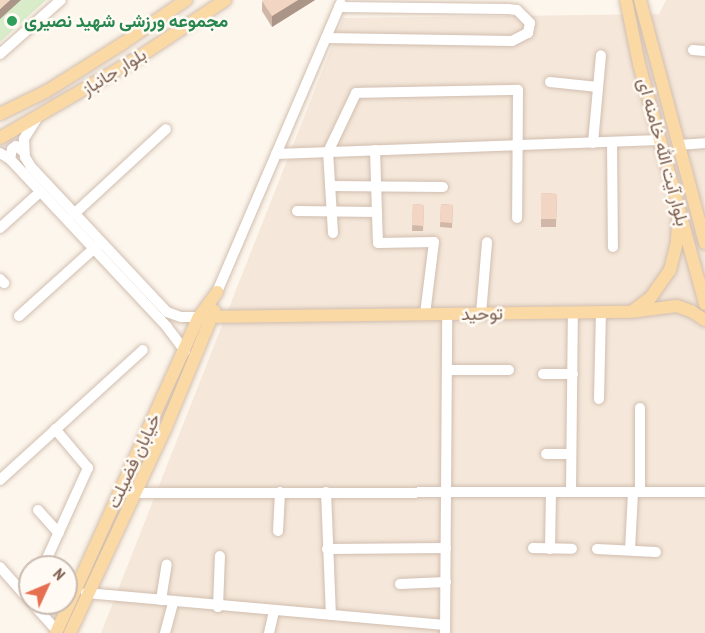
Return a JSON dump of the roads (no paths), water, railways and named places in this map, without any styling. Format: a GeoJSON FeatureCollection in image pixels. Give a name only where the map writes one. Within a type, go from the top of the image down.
{"type":"FeatureCollection","features":[{"type":"Feature","properties":{"kind":"main road","name":"بلوار جانباز"},"geometry":{"type":"LineString","coordinates":[[0,114],[46,91],[123,44],[186,0]]}},
{"type":"Feature","properties":{"kind":"main road","name":"بلوار جانباز"},"geometry":{"type":"LineString","coordinates":[[0,138],[136,59],[225,0]]}},
{"type":"Feature","properties":{"kind":"main road","name":"بلوار آیت الله خامنه ای"},"geometry":{"type":"LineString","coordinates":[[626,0],[660,140],[705,304]]}},
{"type":"Feature","properties":{"kind":"main road","name":"بلوار آیت الله خامنه ای"},"geometry":{"type":"LineString","coordinates":[[640,0],[705,243]]}},
{"type":"Feature","properties":{"kind":"main road"},"geometry":{"type":"LineString","coordinates":[[630,312],[651,297],[670,270],[677,241],[679,210]]}},
{"type":"Feature","properties":{"kind":"main road","name":"خیابان فضیلت"},"geometry":{"type":"LineString","coordinates":[[61,632],[86,593],[135,493],[213,316],[217,292]]}},
{"type":"Feature","properties":{"kind":"main road","name":"خیابان فضیلت"},"geometry":{"type":"LineString","coordinates":[[78,583],[199,317],[217,292]]}},
{"type":"Feature","properties":{"kind":"main road","name":"توحید"},"geometry":{"type":"LineString","coordinates":[[199,317],[601,313],[677,306],[705,320]]}},
{"type":"Feature","properties":{"kind":"main road","name":"خیابان فضیلت"},"geometry":{"type":"LineString","coordinates":[[61,632],[66,615]]}},
{"type":"Feature","properties":{"kind":"street"},"geometry":{"type":"LineString","coordinates":[[0,54],[60,0]]}},
{"type":"Feature","properties":{"kind":"street"},"geometry":{"type":"LineString","coordinates":[[326,38],[512,41],[528,33],[530,23],[517,10],[508,9],[341,2]]}},
{"type":"Feature","properties":{"kind":"street","name":"خیابان فضیلت"},"geometry":{"type":"LineString","coordinates":[[217,292],[341,2]]}},
{"type":"Feature","properties":{"kind":"street"},"geometry":{"type":"LineString","coordinates":[[693,50],[705,51]]}},
{"type":"Feature","properties":{"kind":"street"},"geometry":{"type":"LineString","coordinates":[[593,142],[601,55]]}},
{"type":"Feature","properties":{"kind":"street"},"geometry":{"type":"LineString","coordinates":[[550,82],[598,87]]}},
{"type":"Feature","properties":{"kind":"street"},"geometry":{"type":"LineString","coordinates":[[333,233],[328,152],[356,93],[518,90],[517,218]]}},
{"type":"Feature","properties":{"kind":"street"},"geometry":{"type":"LineString","coordinates":[[37,118],[24,139],[24,152],[31,167],[74,214],[97,246],[167,327],[184,351]]}},
{"type":"Feature","properties":{"kind":"street"},"geometry":{"type":"LineString","coordinates":[[74,214],[166,129]]}},
{"type":"Feature","properties":{"kind":"street"},"geometry":{"type":"LineString","coordinates":[[276,154],[660,140]]}},
{"type":"Feature","properties":{"kind":"street"},"geometry":{"type":"LineString","coordinates":[[612,142],[613,247]]}},
{"type":"Feature","properties":{"kind":"street"},"geometry":{"type":"LineString","coordinates":[[678,145],[705,143]]}},
{"type":"Feature","properties":{"kind":"street"},"geometry":{"type":"LineString","coordinates":[[10,159],[12,149],[16,146],[24,152]]}},
{"type":"Feature","properties":{"kind":"street"},"geometry":{"type":"LineString","coordinates":[[375,150],[378,243],[434,242],[425,314]]}},
{"type":"Feature","properties":{"kind":"street"},"geometry":{"type":"LineString","coordinates":[[0,153],[10,159],[40,192],[167,312],[177,316],[199,317]]}},
{"type":"Feature","properties":{"kind":"street"},"geometry":{"type":"LineString","coordinates":[[330,186],[443,187]]}},
{"type":"Feature","properties":{"kind":"street"},"geometry":{"type":"LineString","coordinates":[[0,228],[40,192]]}},
{"type":"Feature","properties":{"kind":"street"},"geometry":{"type":"LineString","coordinates":[[297,211],[377,212]]}},
{"type":"Feature","properties":{"kind":"street"},"geometry":{"type":"LineString","coordinates":[[481,314],[487,242]]}},
{"type":"Feature","properties":{"kind":"street"},"geometry":{"type":"LineString","coordinates":[[19,316],[97,246]]}},
{"type":"Feature","properties":{"kind":"street"},"geometry":{"type":"LineString","coordinates":[[571,492],[573,313]]}},
{"type":"Feature","properties":{"kind":"street"},"geometry":{"type":"LineString","coordinates":[[599,399],[601,313]]}},
{"type":"Feature","properties":{"kind":"street"},"geometry":{"type":"LineString","coordinates":[[86,593],[173,603],[331,615],[445,629],[447,314]]}},
{"type":"Feature","properties":{"kind":"street"},"geometry":{"type":"LineString","coordinates":[[167,327],[177,327],[177,316]]}},
{"type":"Feature","properties":{"kind":"street"},"geometry":{"type":"LineString","coordinates":[[0,480],[143,350]]}},
{"type":"Feature","properties":{"kind":"street"},"geometry":{"type":"LineString","coordinates":[[447,370],[509,370]]}},
{"type":"Feature","properties":{"kind":"street"},"geometry":{"type":"LineString","coordinates":[[543,374],[573,374]]}},
{"type":"Feature","properties":{"kind":"street"},"geometry":{"type":"LineString","coordinates":[[630,550],[636,492],[640,408]]}},
{"type":"Feature","properties":{"kind":"street"},"geometry":{"type":"LineString","coordinates":[[48,555],[88,468],[55,429]]}},
{"type":"Feature","properties":{"kind":"street"},"geometry":{"type":"LineString","coordinates":[[546,454],[572,454]]}},
{"type":"Feature","properties":{"kind":"street"},"geometry":{"type":"LineString","coordinates":[[278,531],[280,492]]}},
{"type":"Feature","properties":{"kind":"street"},"geometry":{"type":"LineString","coordinates":[[326,492],[331,615]]}},
{"type":"Feature","properties":{"kind":"street"},"geometry":{"type":"LineString","coordinates":[[550,492],[550,549]]}},
{"type":"Feature","properties":{"kind":"street"},"geometry":{"type":"LineString","coordinates":[[135,493],[705,492]]}},
{"type":"Feature","properties":{"kind":"street"},"geometry":{"type":"LineString","coordinates":[[38,510],[59,532]]}},
{"type":"Feature","properties":{"kind":"street"},"geometry":{"type":"LineString","coordinates":[[327,549],[446,548]]}},
{"type":"Feature","properties":{"kind":"street"},"geometry":{"type":"LineString","coordinates":[[533,548],[572,549]]}},
{"type":"Feature","properties":{"kind":"street"},"geometry":{"type":"LineString","coordinates":[[597,549],[656,552]]}},
{"type":"Feature","properties":{"kind":"street"},"geometry":{"type":"LineString","coordinates":[[218,607],[220,556]]}},
{"type":"Feature","properties":{"kind":"street"},"geometry":{"type":"LineString","coordinates":[[161,600],[167,564]]}},
{"type":"Feature","properties":{"kind":"street"},"geometry":{"type":"LineString","coordinates":[[0,567],[18,586]]}},
{"type":"Feature","properties":{"kind":"street"},"geometry":{"type":"LineString","coordinates":[[400,584],[446,582]]}},
{"type":"Feature","properties":{"kind":"street"},"geometry":{"type":"LineString","coordinates":[[165,633],[173,603]]}},
{"type":"Feature","properties":{"kind":"street"},"geometry":{"type":"LineString","coordinates":[[269,633],[274,612]]}},
{"type":"Feature","properties":{"kind":"street"},"geometry":{"type":"LineString","coordinates":[[46,615],[61,632]]}},
{"type":"Feature","properties":{"kind":"place","name":"مجموعه ورزشی شهید نصیری"},"geometry":{"type":"Point","coordinates":[12,21]}}]}
